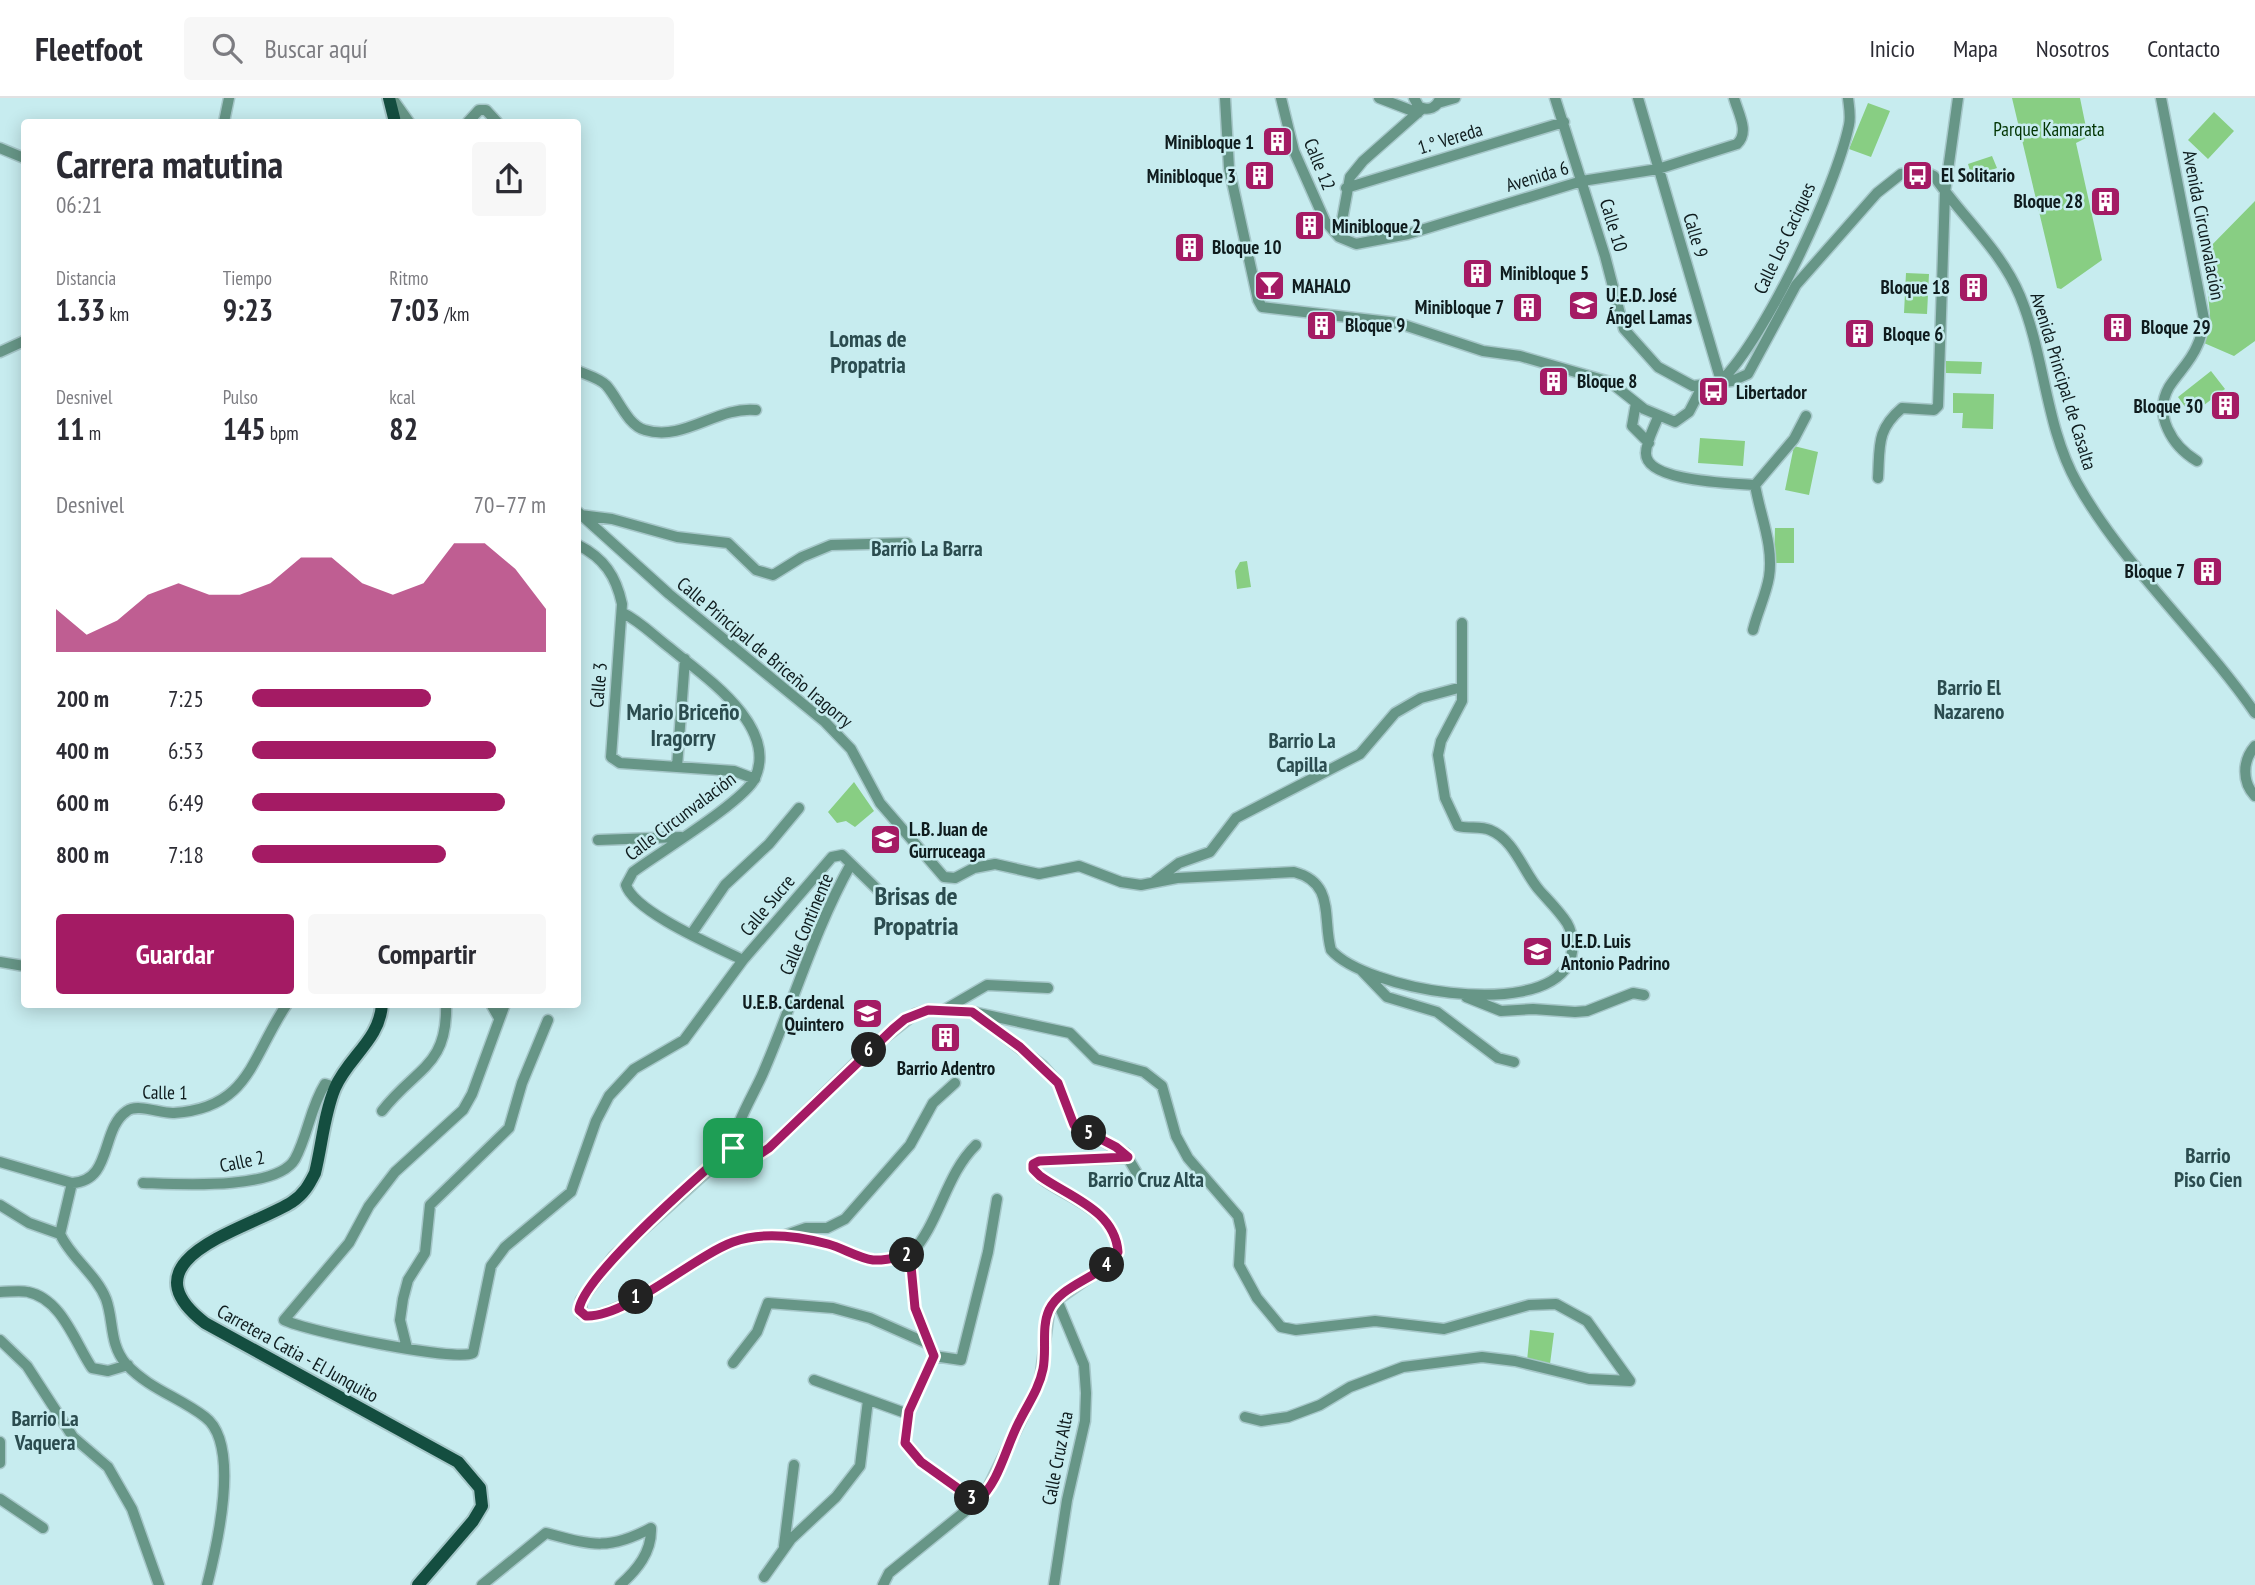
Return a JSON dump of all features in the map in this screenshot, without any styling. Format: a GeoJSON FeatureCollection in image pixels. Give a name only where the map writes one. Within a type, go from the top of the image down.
{"type":"FeatureCollection","features":[{"type":"Feature","properties":{"kind":"main road"},"geometry":{"type":"LineString","coordinates":[[391,98],[394,119]]}},
{"type":"Feature","properties":{"kind":"main road","name":"Carretera Catia - El Junquito"},"geometry":{"type":"LineString","coordinates":[[382,1008],[381,1016],[370,1040],[335,1087],[316,1172],[309,1185],[293,1201],[280,1209],[201,1246],[180,1271],[180,1296],[185,1306],[205,1323],[386,1425],[442,1451],[476,1480],[482,1499],[478,1514],[418,1585]]}},
{"type":"Feature","properties":{"kind":"street"},"geometry":{"type":"LineString","coordinates":[[225,119],[229,98]]}},
{"type":"Feature","properties":{"kind":"street"},"geometry":{"type":"LineString","coordinates":[[391,98],[407,119]]}},
{"type":"Feature","properties":{"kind":"street"},"geometry":{"type":"LineString","coordinates":[[1224,98],[1228,168],[1258,300],[1262,307],[1398,323],[1483,351],[1520,356],[1610,382],[1658,417],[1675,422],[1695,404],[1702,387],[1721,382]]}},
{"type":"Feature","properties":{"kind":"street","name":"Calle 12"},"geometry":{"type":"LineString","coordinates":[[1281,98],[1294,151],[1325,221],[1339,237]]}},
{"type":"Feature","properties":{"kind":"street"},"geometry":{"type":"LineString","coordinates":[[1378,98],[1421,111]]}},
{"type":"Feature","properties":{"kind":"street"},"geometry":{"type":"LineString","coordinates":[[1414,98],[1421,111]]}},
{"type":"Feature","properties":{"kind":"street"},"geometry":{"type":"LineString","coordinates":[[1339,237],[1346,188],[1350,177],[1363,161],[1421,111],[1432,108],[1439,100],[1455,98]]}},
{"type":"Feature","properties":{"kind":"street","name":"Calle 10"},"geometry":{"type":"LineString","coordinates":[[1555,98],[1628,336],[1671,376],[1702,387]]}},
{"type":"Feature","properties":{"kind":"street","name":"Calle 9"},"geometry":{"type":"LineString","coordinates":[[1638,98],[1721,382]]}},
{"type":"Feature","properties":{"kind":"street","name":"Avenida 6"},"geometry":{"type":"LineString","coordinates":[[1339,237],[1356,244],[1396,237],[1582,181],[1658,169],[1737,144],[1744,136],[1734,98]]}},
{"type":"Feature","properties":{"kind":"street","name":"Calle Los Caciques"},"geometry":{"type":"LineString","coordinates":[[1721,382],[1737,366],[1759,331],[1818,211],[1850,124],[1848,98]]}},
{"type":"Feature","properties":{"kind":"street"},"geometry":{"type":"LineString","coordinates":[[1878,478],[1881,431],[1887,421],[1902,408],[1934,410],[1938,407],[1945,192],[1958,98]]}},
{"type":"Feature","properties":{"kind":"street","name":"Avenida Circunvalación"},"geometry":{"type":"LineString","coordinates":[[2161,98],[2204,319],[2197,347],[2170,386],[2162,409],[2168,431],[2176,444],[2197,461]]}},
{"type":"Feature","properties":{"kind":"street"},"geometry":{"type":"LineString","coordinates":[[471,119],[479,110],[486,110],[494,119]]}},
{"type":"Feature","properties":{"kind":"street","name":"1.° Vereda"},"geometry":{"type":"LineString","coordinates":[[1346,188],[1564,122]]}},
{"type":"Feature","properties":{"kind":"street"},"geometry":{"type":"LineString","coordinates":[[0,148],[21,157]]}},
{"type":"Feature","properties":{"kind":"street","name":"Avenida Principal de Casalta"},"geometry":{"type":"LineString","coordinates":[[1721,382],[1748,374],[1796,285],[1889,182],[1901,174],[1923,171],[1934,176],[1987,243],[2021,297],[2062,450],[2076,482],[2128,555],[2255,713]]}},
{"type":"Feature","properties":{"kind":"street"},"geometry":{"type":"LineString","coordinates":[[0,352],[21,342]]}},
{"type":"Feature","properties":{"kind":"street"},"geometry":{"type":"LineString","coordinates":[[581,372],[606,385],[632,421],[646,430],[685,430],[720,416],[756,410]]}},
{"type":"Feature","properties":{"kind":"street"},"geometry":{"type":"LineString","coordinates":[[1636,403],[1632,426],[1649,443]]}},
{"type":"Feature","properties":{"kind":"street"},"geometry":{"type":"LineString","coordinates":[[1755,485],[1794,439],[1806,416]]}},
{"type":"Feature","properties":{"kind":"street"},"geometry":{"type":"LineString","coordinates":[[1658,417],[1646,453],[1648,463],[1655,470],[1674,477],[1755,485]]}},
{"type":"Feature","properties":{"kind":"street"},"geometry":{"type":"LineString","coordinates":[[1753,630],[1770,564],[1755,485]]}},
{"type":"Feature","properties":{"kind":"street"},"geometry":{"type":"LineString","coordinates":[[581,514],[612,519],[677,537],[728,543],[739,550],[756,570],[773,575],[802,557],[831,545],[907,543]]}},
{"type":"Feature","properties":{"kind":"street","name":"Calle Principal de Briceño Iragorry"},"geometry":{"type":"LineString","coordinates":[[581,516],[669,594],[825,722],[850,749],[880,803],[944,877],[955,878],[974,868],[995,864],[1039,874],[1079,866],[1129,884],[1283,871],[1303,875],[1324,894],[1331,950],[1338,957],[1360,969],[1411,984],[1460,993],[1508,996],[1541,986],[1566,968],[1572,946],[1567,924],[1533,883],[1506,841],[1485,828],[1458,826],[1451,816],[1438,749],[1460,708],[1462,623]]}},
{"type":"Feature","properties":{"kind":"street"},"geometry":{"type":"LineString","coordinates":[[581,547],[599,558],[612,573],[618,585],[623,613]]}},
{"type":"Feature","properties":{"kind":"street","name":"Calle Circunvalación"},"geometry":{"type":"LineString","coordinates":[[623,613],[640,623],[723,690],[747,722],[758,750],[755,779],[740,795],[632,872],[626,885],[635,900],[743,960]]}},
{"type":"Feature","properties":{"kind":"street","name":"Calle 3"},"geometry":{"type":"LineString","coordinates":[[623,613],[609,751],[613,759],[620,763],[677,767]]}},
{"type":"Feature","properties":{"kind":"street"},"geometry":{"type":"LineString","coordinates":[[685,659],[677,767],[734,771],[755,779]]}},
{"type":"Feature","properties":{"kind":"street"},"geometry":{"type":"LineString","coordinates":[[1151,883],[1179,863],[1210,852],[1236,818],[1360,754],[1395,713],[1422,698],[1462,687]]}},
{"type":"Feature","properties":{"kind":"street"},"geometry":{"type":"LineString","coordinates":[[2255,747],[2245,765],[2247,786],[2255,796]]}},
{"type":"Feature","properties":{"kind":"street"},"geometry":{"type":"LineString","coordinates":[[692,933],[725,885],[769,844],[799,808]]}},
{"type":"Feature","properties":{"kind":"street"},"geometry":{"type":"LineString","coordinates":[[598,840],[681,837]]}},
{"type":"Feature","properties":{"kind":"street","name":"Calle Sucre"},"geometry":{"type":"LineString","coordinates":[[743,960],[832,857],[842,855],[851,864]]}},
{"type":"Feature","properties":{"kind":"street"},"geometry":{"type":"LineString","coordinates":[[851,864],[880,892]]}},
{"type":"Feature","properties":{"kind":"street","name":"Calle Continente"},"geometry":{"type":"LineString","coordinates":[[733,1148],[736,1132],[764,1073],[833,900],[851,864]]}},
{"type":"Feature","properties":{"kind":"street"},"geometry":{"type":"LineString","coordinates":[[503,1008],[477,1081],[463,1110],[395,1172],[369,1206],[349,1243],[284,1320],[407,1348],[460,1356],[472,1353],[483,1314],[487,1278],[497,1257],[571,1192],[596,1121],[616,1087],[634,1069],[684,1040],[743,960]]}},
{"type":"Feature","properties":{"kind":"street"},"geometry":{"type":"LineString","coordinates":[[0,962],[21,966]]}},
{"type":"Feature","properties":{"kind":"street"},"geometry":{"type":"LineString","coordinates":[[1360,969],[1387,996],[1437,1012],[1498,1058],[1514,1062]]}},
{"type":"Feature","properties":{"kind":"street"},"geometry":{"type":"LineString","coordinates":[[944,1010],[987,985],[1048,988]]}},
{"type":"Feature","properties":{"kind":"street"},"geometry":{"type":"LineString","coordinates":[[1460,993],[1501,1011],[1533,1009],[1575,1012],[1587,1011],[1633,993],[1644,995]]}},
{"type":"Feature","properties":{"kind":"street","name":"Calle 1"},"geometry":{"type":"LineString","coordinates":[[72,1183],[82,1183],[97,1170],[114,1127],[126,1111],[132,1108],[156,1113],[190,1112],[225,1100],[242,1082],[285,1008]]}},
{"type":"Feature","properties":{"kind":"street"},"geometry":{"type":"LineString","coordinates":[[382,1111],[402,1087],[434,1062],[443,1039],[446,1008]]}},
{"type":"Feature","properties":{"kind":"street"},"geometry":{"type":"LineString","coordinates":[[493,1008],[499,1018]]}},
{"type":"Feature","properties":{"kind":"street"},"geometry":{"type":"LineString","coordinates":[[955,1083],[933,1103],[910,1145],[845,1219],[827,1228],[806,1228],[782,1236],[733,1242],[627,1302],[592,1317],[579,1310],[581,1300],[614,1256],[733,1148],[738,1157],[745,1160],[759,1156],[792,1129],[905,1019],[928,1010],[944,1010],[972,1012],[1070,1033],[1096,1059],[1144,1072],[1162,1086],[1176,1136],[1188,1158],[1238,1216],[1241,1230],[1239,1265],[1257,1298],[1281,1328],[1296,1330],[1376,1321],[1444,1329],[1529,1305],[1556,1304],[1587,1321],[1630,1381],[1589,1379],[1494,1357],[1482,1357],[1403,1367],[1350,1387],[1320,1405],[1288,1418],[1261,1421],[1245,1417]]}},
{"type":"Feature","properties":{"kind":"street"},"geometry":{"type":"LineString","coordinates":[[972,1012],[1052,1075],[1058,1083],[1074,1125],[1116,1147],[1128,1157],[1138,1175]]}},
{"type":"Feature","properties":{"kind":"street"},"geometry":{"type":"LineString","coordinates":[[407,1348],[400,1320],[403,1300],[408,1280],[425,1253],[430,1205],[509,1128],[522,1083],[548,1020]]}},
{"type":"Feature","properties":{"kind":"street","name":"Calle 2"},"geometry":{"type":"LineString","coordinates":[[144,1183],[200,1187],[251,1180],[282,1170],[294,1160],[307,1121],[325,1084],[335,1087]]}},
{"type":"Feature","properties":{"kind":"street"},"geometry":{"type":"LineString","coordinates":[[782,1236],[828,1244],[876,1260],[910,1255],[921,1243],[959,1167],[976,1145]]}},
{"type":"Feature","properties":{"kind":"street"},"geometry":{"type":"LineString","coordinates":[[883,1585],[890,1573],[977,1502],[991,1486],[1018,1423],[1033,1400],[1043,1367],[1046,1320],[1057,1300],[1115,1258],[1118,1244],[1112,1229],[1098,1212],[1040,1176],[1033,1169],[1033,1164],[1039,1161],[1128,1157]]}},
{"type":"Feature","properties":{"kind":"street"},"geometry":{"type":"LineString","coordinates":[[0,1163],[72,1183],[60,1234]]}},
{"type":"Feature","properties":{"kind":"street"},"geometry":{"type":"LineString","coordinates":[[934,1356],[961,1360],[988,1252],[997,1199]]}},
{"type":"Feature","properties":{"kind":"street"},"geometry":{"type":"LineString","coordinates":[[0,1205],[29,1223],[60,1234],[105,1297],[113,1342],[128,1365],[150,1386],[202,1415],[220,1435],[223,1453],[222,1490],[216,1545],[207,1585]]}},
{"type":"Feature","properties":{"kind":"street"},"geometry":{"type":"LineString","coordinates":[[910,1255],[915,1308],[934,1356],[908,1414],[904,1434],[908,1449],[977,1502]]}},
{"type":"Feature","properties":{"kind":"street"},"geometry":{"type":"LineString","coordinates":[[0,1292],[27,1292],[51,1305],[78,1339],[92,1368],[108,1371],[128,1365]]}},
{"type":"Feature","properties":{"kind":"street","name":"Calle Cruz Alta"},"geometry":{"type":"LineString","coordinates":[[1054,1585],[1067,1500],[1085,1422],[1086,1378],[1084,1366],[1057,1300]]}},
{"type":"Feature","properties":{"kind":"street"},"geometry":{"type":"LineString","coordinates":[[733,1363],[757,1332],[768,1304],[833,1308],[870,1318],[929,1344]]}},
{"type":"Feature","properties":{"kind":"street"},"geometry":{"type":"LineString","coordinates":[[0,1340],[27,1366],[73,1437],[102,1460],[116,1478],[135,1518],[159,1585]]}},
{"type":"Feature","properties":{"kind":"street"},"geometry":{"type":"LineString","coordinates":[[814,1380],[908,1414]]}},
{"type":"Feature","properties":{"kind":"street"},"geometry":{"type":"LineString","coordinates":[[764,1577],[784,1550],[836,1497],[860,1466],[868,1400]]}},
{"type":"Feature","properties":{"kind":"street"},"geometry":{"type":"LineString","coordinates":[[0,1442],[0,1463]]}},
{"type":"Feature","properties":{"kind":"street"},"geometry":{"type":"LineString","coordinates":[[784,1550],[794,1465]]}},
{"type":"Feature","properties":{"kind":"street"},"geometry":{"type":"LineString","coordinates":[[0,1499],[43,1528]]}},
{"type":"Feature","properties":{"kind":"street"},"geometry":{"type":"LineString","coordinates":[[482,1585],[546,1534],[603,1545],[621,1544],[651,1528],[651,1542],[640,1565],[620,1585]]}},
{"type":"Feature","properties":{"kind":"green space","name":"Parque Kamarata"},"geometry":{"type":"Polygon","coordinates":[[[2012,98],[2080,98],[2088,137],[2076,143],[2102,260],[2061,289],[2057,288],[2012,98]]]}},
{"type":"Feature","properties":{"kind":"green space"},"geometry":{"type":"Polygon","coordinates":[[[1868,103],[1890,111],[1871,157],[1849,149],[1868,103]]]}},
{"type":"Feature","properties":{"kind":"green space"},"geometry":{"type":"Polygon","coordinates":[[[2214,112],[2234,131],[2208,159],[2188,140],[2214,112]]]}},
{"type":"Feature","properties":{"kind":"green space"},"geometry":{"type":"Polygon","coordinates":[[[1992,156],[1997,168],[1972,177],[1968,164],[1992,156]]]}},
{"type":"Feature","properties":{"kind":"green space"},"geometry":{"type":"Polygon","coordinates":[[[2255,201],[2255,341],[2234,356],[2204,343],[2210,315],[2204,253],[2255,201]]]}},
{"type":"Feature","properties":{"kind":"green space"},"geometry":{"type":"Polygon","coordinates":[[[1906,273],[1929,274],[1927,314],[1904,313],[1906,273]]]}},
{"type":"Feature","properties":{"kind":"green space"},"geometry":{"type":"Polygon","coordinates":[[[1946,361],[1982,362],[1981,374],[1946,373],[1946,361]]]}},
{"type":"Feature","properties":{"kind":"green space"},"geometry":{"type":"Polygon","coordinates":[[[2211,371],[2225,389],[2191,415],[2178,397],[2211,371]]]}},
{"type":"Feature","properties":{"kind":"green space"},"geometry":{"type":"Polygon","coordinates":[[[1953,393],[1994,394],[1993,429],[1962,428],[1963,413],[1953,413],[1953,393]]]}},
{"type":"Feature","properties":{"kind":"green space"},"geometry":{"type":"Polygon","coordinates":[[[1700,438],[1745,441],[1743,466],[1698,463],[1700,438]]]}},
{"type":"Feature","properties":{"kind":"green space"},"geometry":{"type":"Polygon","coordinates":[[[1794,446],[1818,452],[1809,495],[1785,490],[1794,446]]]}},
{"type":"Feature","properties":{"kind":"green space"},"geometry":{"type":"Polygon","coordinates":[[[1775,528],[1794,528],[1794,563],[1774,563],[1775,528]]]}},
{"type":"Feature","properties":{"kind":"green space"},"geometry":{"type":"Polygon","coordinates":[[[1247,561],[1251,587],[1237,589],[1235,571],[1240,562],[1247,561]]]}},
{"type":"Feature","properties":{"kind":"green space"},"geometry":{"type":"Polygon","coordinates":[[[854,782],[874,811],[855,827],[846,821],[837,823],[828,812],[854,782]]]}},
{"type":"Feature","properties":{"kind":"green space"},"geometry":{"type":"Polygon","coordinates":[[[1530,1330],[1554,1333],[1550,1364],[1527,1361],[1530,1330]]]}},
{"type":"Feature","properties":{"kind":"place","name":"Minibloque 1"},"geometry":{"type":"Point","coordinates":[1277,142]}},
{"type":"Feature","properties":{"kind":"place","name":"El Solitario"},"geometry":{"type":"Point","coordinates":[1918,175]}},
{"type":"Feature","properties":{"kind":"place","name":"Minibloque 3"},"geometry":{"type":"Point","coordinates":[1259,176]}},
{"type":"Feature","properties":{"kind":"place","name":"Bloque 28"},"geometry":{"type":"Point","coordinates":[2106,201]}},
{"type":"Feature","properties":{"kind":"place","name":"Minibloque 2"},"geometry":{"type":"Point","coordinates":[1309,226]}},
{"type":"Feature","properties":{"kind":"place","name":"Bloque 10"},"geometry":{"type":"Point","coordinates":[1189,247]}},
{"type":"Feature","properties":{"kind":"place","name":"Minibloque 5"},"geometry":{"type":"Point","coordinates":[1477,273]}},
{"type":"Feature","properties":{"kind":"place","name":"MAHALO"},"geometry":{"type":"Point","coordinates":[1269,286]}},
{"type":"Feature","properties":{"kind":"place","name":"Bloque 18"},"geometry":{"type":"Point","coordinates":[1973,287]}},
{"type":"Feature","properties":{"kind":"place","name":"U.E.D. José Ángel Lamas"},"geometry":{"type":"Point","coordinates":[1583,306]}},
{"type":"Feature","properties":{"kind":"place","name":"Minibloque 7"},"geometry":{"type":"Point","coordinates":[1527,307]}},
{"type":"Feature","properties":{"kind":"place","name":"Bloque 9"},"geometry":{"type":"Point","coordinates":[1322,325]}},
{"type":"Feature","properties":{"kind":"place","name":"Bloque 29"},"geometry":{"type":"Point","coordinates":[2118,327]}},
{"type":"Feature","properties":{"kind":"place","name":"Bloque 6"},"geometry":{"type":"Point","coordinates":[1860,334]}},
{"type":"Feature","properties":{"kind":"place","name":"Bloque 8"},"geometry":{"type":"Point","coordinates":[1554,381]}},
{"type":"Feature","properties":{"kind":"place","name":"Libertador"},"geometry":{"type":"Point","coordinates":[1713,392]}},
{"type":"Feature","properties":{"kind":"place","name":"Bloque 30"},"geometry":{"type":"Point","coordinates":[2226,406]}},
{"type":"Feature","properties":{"kind":"place","name":"Bloque 7"},"geometry":{"type":"Point","coordinates":[2208,571]}},
{"type":"Feature","properties":{"kind":"place","name":"L.B. Juan de Gurruceaga"},"geometry":{"type":"Point","coordinates":[886,840]}},
{"type":"Feature","properties":{"kind":"place","name":"U.E.D. Luis Antonio Padrino"},"geometry":{"type":"Point","coordinates":[1538,952]}},
{"type":"Feature","properties":{"kind":"place","name":"U.E.B. Cardenal Quintero"},"geometry":{"type":"Point","coordinates":[867,1013]}},
{"type":"Feature","properties":{"kind":"place","name":"Barrio Adentro"},"geometry":{"type":"Point","coordinates":[946,1037]}},
{"type":"Feature","properties":{"kind":"district","name":"Lomas de Propatria"},"geometry":{"type":"Point","coordinates":[868,351]}},
{"type":"Feature","properties":{"kind":"district","name":"Barrio La Barra"},"geometry":{"type":"Point","coordinates":[927,548]}},
{"type":"Feature","properties":{"kind":"district","name":"Barrio El Nazareno"},"geometry":{"type":"Point","coordinates":[1969,699]}},
{"type":"Feature","properties":{"kind":"district","name":"Mario Briceño Iragorry"},"geometry":{"type":"Point","coordinates":[683,724]}},
{"type":"Feature","properties":{"kind":"district","name":"Barrio La Capilla"},"geometry":{"type":"Point","coordinates":[1302,752]}},
{"type":"Feature","properties":{"kind":"district","name":"Brisas de Propatria"},"geometry":{"type":"Point","coordinates":[916,910]}},
{"type":"Feature","properties":{"kind":"district","name":"Barrio Piso Cien"},"geometry":{"type":"Point","coordinates":[2208,1167]}},
{"type":"Feature","properties":{"kind":"district","name":"Barrio Cruz Alta"},"geometry":{"type":"Point","coordinates":[1146,1179]}},
{"type":"Feature","properties":{"kind":"district","name":"Barrio La Vaquera"},"geometry":{"type":"Point","coordinates":[45,1430]}},
{"type":"Feature","properties":{"kind":"route"},"geometry":{"type":"LineString","coordinates":[[928,1010],[944,1010],[972,1012],[1020,1047],[1058,1083],[1074,1125],[1116,1147],[1128,1157],[1039,1161],[1033,1164],[1033,1169],[1040,1176],[1104,1217],[1118,1244],[1118,1252],[1107,1265],[1057,1300],[1049,1311],[1043,1367],[1033,1400],[1018,1423],[991,1486],[977,1502],[921,1462],[905,1443],[905,1423],[909,1411],[934,1362],[933,1351],[915,1308],[910,1255],[876,1260],[828,1244],[788,1236],[746,1239],[733,1242],[650,1291],[592,1317],[579,1310],[581,1300],[614,1256],[733,1148],[738,1157],[745,1160],[759,1156],[792,1129],[869,1050],[905,1019],[928,1010]]}}]}
